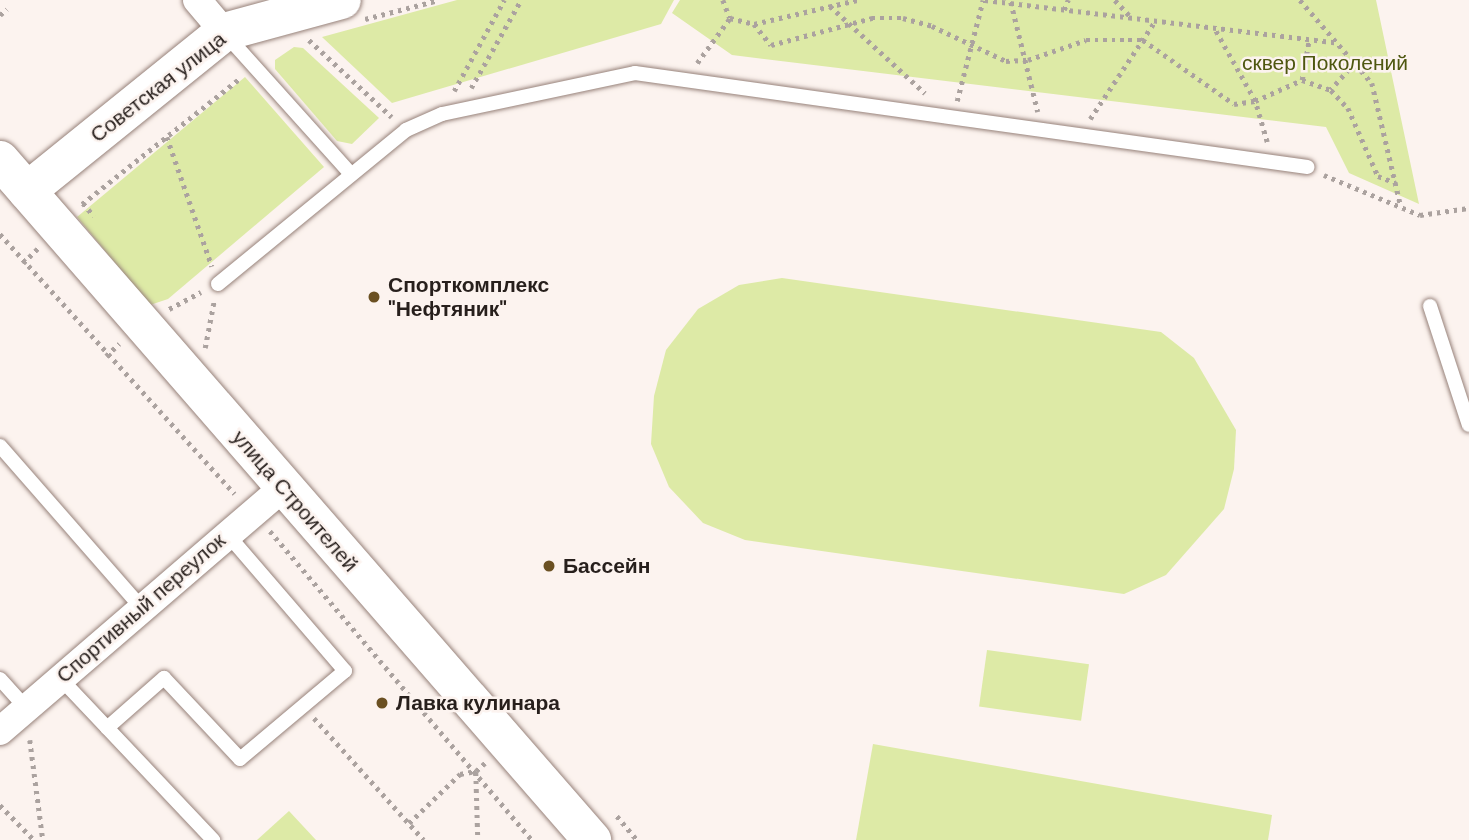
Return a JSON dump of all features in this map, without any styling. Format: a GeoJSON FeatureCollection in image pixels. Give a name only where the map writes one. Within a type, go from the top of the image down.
{"type":"FeatureCollection","features":[{"type":"Feature","properties":{"kind":"street"},"geometry":{"type":"LineString","coordinates":[[197,0],[224,32]]}},
{"type":"Feature","properties":{"kind":"street","name":"Советская улица"},"geometry":{"type":"LineString","coordinates":[[27,191],[224,32],[350,10]]}},
{"type":"Feature","properties":{"kind":"street","name":"улица Строителей"},"geometry":{"type":"LineString","coordinates":[[0,160],[592,840]]}},
{"type":"Feature","properties":{"kind":"street","name":"Спортивный переулок"},"geometry":{"type":"LineString","coordinates":[[0,731],[141,607],[283,488]]}},
{"type":"Feature","properties":{"kind":"lane"},"geometry":{"type":"LineString","coordinates":[[224,32],[351,174]]}},
{"type":"Feature","properties":{"kind":"lane"},"geometry":{"type":"LineString","coordinates":[[218,284],[406,130],[458,110],[635,73],[1307,167]]}},
{"type":"Feature","properties":{"kind":"lane"},"geometry":{"type":"LineString","coordinates":[[1430,306],[1469,425]]}},
{"type":"Feature","properties":{"kind":"lane"},"geometry":{"type":"LineString","coordinates":[[0,446],[141,607]]}},
{"type":"Feature","properties":{"kind":"lane"},"geometry":{"type":"LineString","coordinates":[[107,728],[164,678],[240,759],[305,708],[345,671],[227,534]]}},
{"type":"Feature","properties":{"kind":"lane"},"geometry":{"type":"LineString","coordinates":[[60,678],[214,840]]}},
{"type":"Feature","properties":{"kind":"lane"},"geometry":{"type":"LineString","coordinates":[[0,679],[26,708]]}},
{"type":"Feature","properties":{"kind":"path"},"geometry":{"type":"LineString","coordinates":[[350,10],[439,0]]}},
{"type":"Feature","properties":{"kind":"path"},"geometry":{"type":"LineString","coordinates":[[442,114],[504,0]]}},
{"type":"Feature","properties":{"kind":"path"},"geometry":{"type":"LineString","coordinates":[[458,110],[521,0]]}},
{"type":"Feature","properties":{"kind":"path"},"geometry":{"type":"LineString","coordinates":[[723,0],[730,18]]}},
{"type":"Feature","properties":{"kind":"path"},"geometry":{"type":"LineString","coordinates":[[730,18],[754,24],[857,0]]}},
{"type":"Feature","properties":{"kind":"path"},"geometry":{"type":"LineString","coordinates":[[830,6],[952,117],[984,0],[1338,43]]}},
{"type":"Feature","properties":{"kind":"path"},"geometry":{"type":"LineString","coordinates":[[1064,10],[1068,0]]}},
{"type":"Feature","properties":{"kind":"path"},"geometry":{"type":"LineString","coordinates":[[1115,0],[1132,18]]}},
{"type":"Feature","properties":{"kind":"path"},"geometry":{"type":"LineString","coordinates":[[1300,0],[1372,83],[1401,207]]}},
{"type":"Feature","properties":{"kind":"path"},"geometry":{"type":"LineString","coordinates":[[1011,2],[1028,60],[1042,130]]}},
{"type":"Feature","properties":{"kind":"path"},"geometry":{"type":"LineString","coordinates":[[0,15],[7,9]]}},
{"type":"Feature","properties":{"kind":"path"},"geometry":{"type":"LineString","coordinates":[[684,80],[730,18]]}},
{"type":"Feature","properties":{"kind":"path"},"geometry":{"type":"LineString","coordinates":[[754,24],[771,45],[847,24],[903,18],[932,26],[1006,61],[1028,60],[1086,40],[1143,40],[1234,104],[1255,101],[1302,80],[1331,90],[1348,108],[1378,176],[1396,183]]}},
{"type":"Feature","properties":{"kind":"path"},"geometry":{"type":"LineString","coordinates":[[1079,135],[1155,21]]}},
{"type":"Feature","properties":{"kind":"path"},"geometry":{"type":"LineString","coordinates":[[1214,28],[1255,101],[1273,162]]}},
{"type":"Feature","properties":{"kind":"path"},"geometry":{"type":"LineString","coordinates":[[317,32],[304,35],[406,130]]}},
{"type":"Feature","properties":{"kind":"path"},"geometry":{"type":"LineString","coordinates":[[1302,80],[1309,40]]}},
{"type":"Feature","properties":{"kind":"path"},"geometry":{"type":"LineString","coordinates":[[1331,90],[1355,64]]}},
{"type":"Feature","properties":{"kind":"path"},"geometry":{"type":"LineString","coordinates":[[23,262],[58,228],[254,67]]}},
{"type":"Feature","properties":{"kind":"path"},"geometry":{"type":"LineString","coordinates":[[167,137],[218,284],[205,349]]}},
{"type":"Feature","properties":{"kind":"path"},"geometry":{"type":"LineString","coordinates":[[1307,167],[1420,215],[1469,208]]}},
{"type":"Feature","properties":{"kind":"path"},"geometry":{"type":"LineString","coordinates":[[26,708],[43,840]]}},
{"type":"Feature","properties":{"kind":"path"},"geometry":{"type":"LineString","coordinates":[[305,708],[424,840]]}},
{"type":"Feature","properties":{"kind":"path"},"geometry":{"type":"LineString","coordinates":[[409,823],[460,774],[476,771],[478,840]]}},
{"type":"Feature","properties":{"kind":"path"},"geometry":{"type":"LineString","coordinates":[[0,805],[34,840]]}},
{"type":"Feature","properties":{"kind":"green space"},"geometry":{"type":"Polygon","coordinates":[[[457,0],[674,0],[661,24],[392,103],[322,37],[457,0]]]}},
{"type":"Feature","properties":{"kind":"green space","name":"сквер Поколений"},"geometry":{"type":"Polygon","coordinates":[[[680,0],[1376,0],[1419,204],[1349,173],[1326,127],[732,55],[672,13],[680,0]]]}},
{"type":"Feature","properties":{"kind":"green space"},"geometry":{"type":"Polygon","coordinates":[[[294,47],[303,48],[379,118],[352,144],[337,141],[275,69],[275,60],[294,47]]]}},
{"type":"Feature","properties":{"kind":"green space"},"geometry":{"type":"Polygon","coordinates":[[[245,77],[324,167],[168,299],[150,305],[77,217],[245,77]]]}},
{"type":"Feature","properties":{"kind":"green space"},"geometry":{"type":"Polygon","coordinates":[[[782,278],[1161,332],[1194,358],[1236,430],[1234,469],[1224,509],[1166,575],[1124,594],[745,540],[703,523],[669,487],[651,444],[654,396],[666,350],[698,309],[739,285],[782,278]]]}},
{"type":"Feature","properties":{"kind":"green space"},"geometry":{"type":"Polygon","coordinates":[[[987,650],[1089,664],[1081,721],[979,706],[987,650]]]}},
{"type":"Feature","properties":{"kind":"green space"},"geometry":{"type":"Polygon","coordinates":[[[873,744],[1272,815],[1268,840],[856,840],[873,744]]]}},
{"type":"Feature","properties":{"kind":"green space"},"geometry":{"type":"Polygon","coordinates":[[[289,811],[316,840],[257,840],[289,811]]]}},
{"type":"Feature","properties":{"kind":"place","name":"Спорткомплекс \"Нефтяник\""},"geometry":{"type":"Point","coordinates":[374,297]}},
{"type":"Feature","properties":{"kind":"place","name":"Бассейн"},"geometry":{"type":"Point","coordinates":[549,566]}},
{"type":"Feature","properties":{"kind":"place","name":"Лавка кулинара"},"geometry":{"type":"Point","coordinates":[382,703]}}]}
